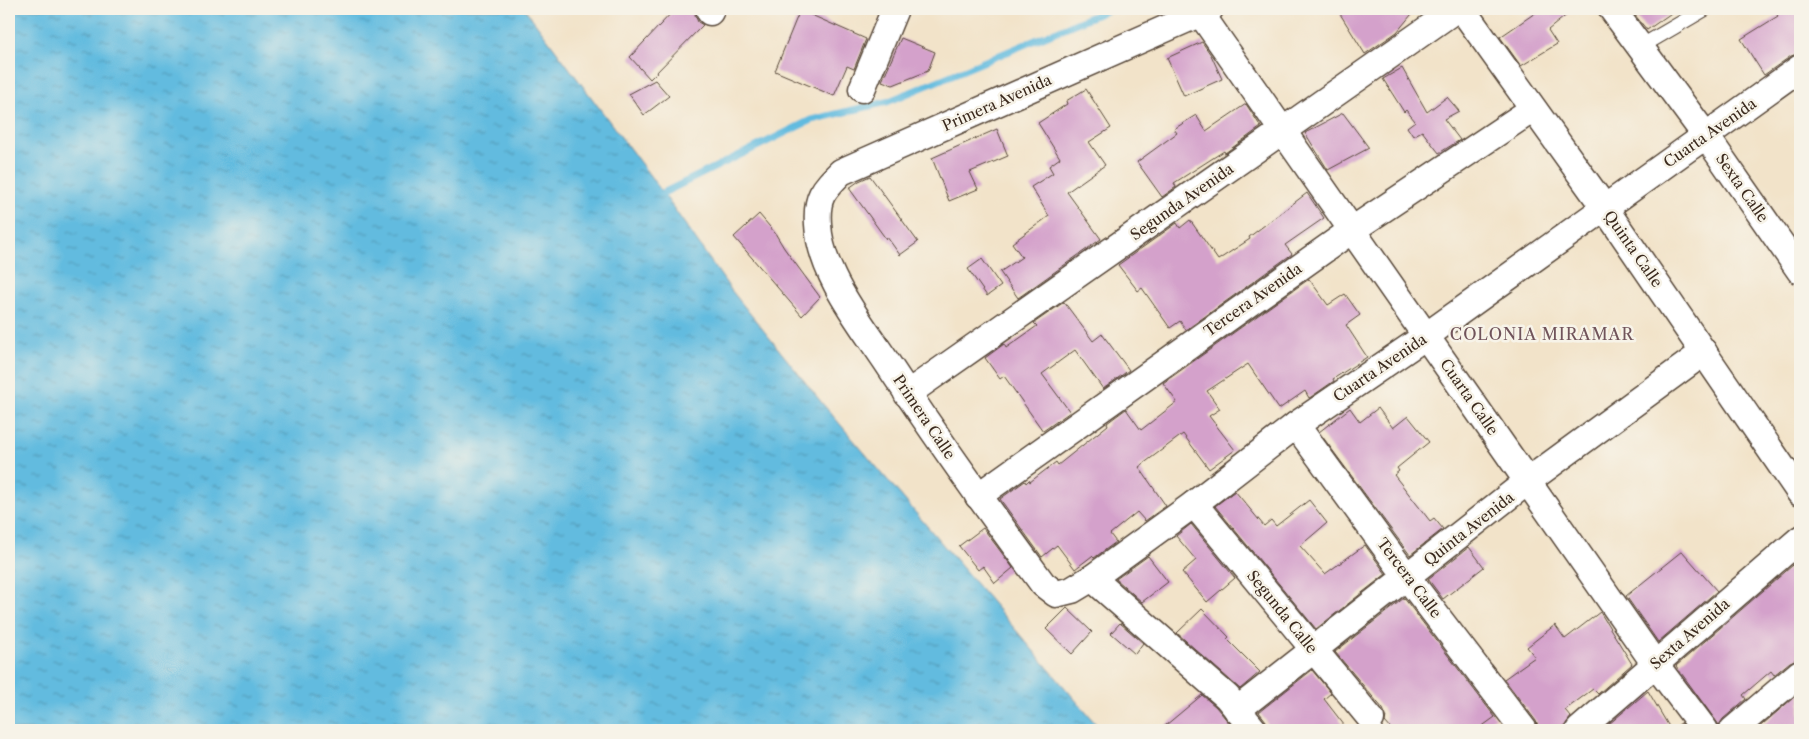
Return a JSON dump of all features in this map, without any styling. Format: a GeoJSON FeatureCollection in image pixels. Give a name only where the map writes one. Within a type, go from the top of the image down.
{"type":"FeatureCollection","features":[{"type":"Feature","properties":{"kind":"street"},"geometry":{"type":"LineString","coordinates":[[862,89],[895,9]]}},
{"type":"Feature","properties":{"kind":"street","name":"Segunda Avenida"},"geometry":{"type":"LineString","coordinates":[[907,394],[1456,9]]}},
{"type":"Feature","properties":{"kind":"street","name":"Quinta Calle"},"geometry":{"type":"LineString","coordinates":[[1462,9],[1604,207],[1800,493]]}},
{"type":"Feature","properties":{"kind":"street","name":"Sexta Calle"},"geometry":{"type":"LineString","coordinates":[[1612,9],[1706,136],[1800,270]]}},
{"type":"Feature","properties":{"kind":"street","name":"Cuarta Calle"},"geometry":{"type":"LineString","coordinates":[[1206,11],[1283,131],[1656,664],[1705,730]]}},
{"type":"Feature","properties":{"kind":"street","name":"Primera Avenida"},"geometry":{"type":"LineString","coordinates":[[818,226],[818,204],[825,187],[841,172],[1206,11]]}},
{"type":"Feature","properties":{"kind":"street","name":"Cuarta Avenida"},"geometry":{"type":"LineString","coordinates":[[1056,594],[1072,590],[1092,578],[1194,504],[1296,425],[1426,336],[1800,68]]}},
{"type":"Feature","properties":{"kind":"street","name":"Tercera Avenida"},"geometry":{"type":"LineString","coordinates":[[978,496],[1352,230],[1533,110]]}},
{"type":"Feature","properties":{"kind":"street","name":"Primera Calle"},"geometry":{"type":"LineString","coordinates":[[818,226],[828,266],[837,286],[907,394],[978,496],[1043,584],[1056,594]]}},
{"type":"Feature","properties":{"kind":"street","name":"Quinta Avenida"},"geometry":{"type":"LineString","coordinates":[[1237,710],[1528,482],[1704,352]]}},
{"type":"Feature","properties":{"kind":"street","name":"Tercera Calle"},"geometry":{"type":"LineString","coordinates":[[1296,425],[1407,577],[1524,730]]}},
{"type":"Feature","properties":{"kind":"street","name":"Segunda Calle"},"geometry":{"type":"LineString","coordinates":[[1194,504],[1371,719]]}},
{"type":"Feature","properties":{"kind":"street","name":"Sexta Avenida"},"geometry":{"type":"LineString","coordinates":[[1579,730],[1800,539]]}},
{"type":"Feature","properties":{"kind":"street"},"geometry":{"type":"LineString","coordinates":[[1092,578],[1227,697],[1254,730]]}},
{"type":"Feature","properties":{"kind":"street"},"geometry":{"type":"LineString","coordinates":[[1733,730],[1800,672]]}},
{"type":"Feature","properties":{"kind":"lane"},"geometry":{"type":"LineString","coordinates":[[1640,47],[1686,13],[1705,9]]}},
{"type":"Feature","properties":{"kind":"water"},"geometry":{"type":"Polygon","coordinates":[[[9,9],[525,9],[663,193],[731,290],[822,403],[1101,730],[9,730],[9,9]]]}},
{"type":"Feature","properties":{"kind":"building"},"geometry":{"type":"Polygon","coordinates":[[[675,9],[696,9],[695,15],[698,22],[703,25],[650,79],[630,57],[675,9]]]}},
{"type":"Feature","properties":{"kind":"building"},"geometry":{"type":"Polygon","coordinates":[[[1337,9],[1416,9],[1397,32],[1365,54],[1337,9]]]}},
{"type":"Feature","properties":{"kind":"building"},"geometry":{"type":"Polygon","coordinates":[[[1541,9],[1574,9],[1548,30],[1557,44],[1521,66],[1500,37],[1541,9]]]}},
{"type":"Feature","properties":{"kind":"building"},"geometry":{"type":"Polygon","coordinates":[[[1630,9],[1677,9],[1647,30],[1630,9]]]}},
{"type":"Feature","properties":{"kind":"building"},"geometry":{"type":"Polygon","coordinates":[[[1773,9],[1800,9],[1800,53],[1791,56],[1764,75],[1741,39],[1778,16],[1773,9]]]}},
{"type":"Feature","properties":{"kind":"building"},"geometry":{"type":"Polygon","coordinates":[[[800,10],[866,39],[854,69],[847,66],[834,96],[775,71],[800,10]]]}},
{"type":"Feature","properties":{"kind":"building"},"geometry":{"type":"Polygon","coordinates":[[[901,38],[935,52],[928,71],[893,85],[882,81],[901,38]]]}},
{"type":"Feature","properties":{"kind":"building"},"geometry":{"type":"Polygon","coordinates":[[[1202,42],[1211,55],[1222,79],[1184,96],[1167,58],[1202,42]]]}},
{"type":"Feature","properties":{"kind":"building"},"geometry":{"type":"Polygon","coordinates":[[[1402,68],[1427,112],[1447,97],[1459,111],[1444,119],[1460,140],[1439,153],[1422,131],[1413,136],[1407,127],[1415,121],[1406,110],[1404,112],[1383,79],[1402,68]]]}},
{"type":"Feature","properties":{"kind":"building"},"geometry":{"type":"Polygon","coordinates":[[[655,80],[669,96],[644,115],[629,94],[655,80]]]}},
{"type":"Feature","properties":{"kind":"building"},"geometry":{"type":"Polygon","coordinates":[[[1086,89],[1111,128],[1089,142],[1105,165],[1067,192],[1101,239],[1018,298],[1000,272],[1022,257],[1012,243],[1049,216],[1031,187],[1053,173],[1049,166],[1060,158],[1038,123],[1067,104],[1066,101],[1086,89]]]}},
{"type":"Feature","properties":{"kind":"building"},"geometry":{"type":"Polygon","coordinates":[[[1246,104],[1261,127],[1225,153],[1224,151],[1174,183],[1176,187],[1162,197],[1137,162],[1177,133],[1174,129],[1196,115],[1206,131],[1246,104]]]}},
{"type":"Feature","properties":{"kind":"building"},"geometry":{"type":"Polygon","coordinates":[[[1343,113],[1369,148],[1328,170],[1305,133],[1343,113]]]}},
{"type":"Feature","properties":{"kind":"building"},"geometry":{"type":"Polygon","coordinates":[[[997,129],[1008,156],[970,172],[978,189],[949,201],[932,158],[997,129]]]}},
{"type":"Feature","properties":{"kind":"building"},"geometry":{"type":"Polygon","coordinates":[[[870,176],[918,242],[900,255],[849,188],[870,176]]]}},
{"type":"Feature","properties":{"kind":"building"},"geometry":{"type":"Polygon","coordinates":[[[1307,193],[1324,218],[1285,245],[1292,254],[1186,330],[1180,321],[1170,328],[1142,288],[1138,291],[1118,265],[1177,223],[1180,228],[1190,220],[1218,260],[1250,239],[1249,237],[1307,193]]]}},
{"type":"Feature","properties":{"kind":"building"},"geometry":{"type":"Polygon","coordinates":[[[759,214],[775,233],[820,297],[802,316],[734,237],[759,214]]]}},
{"type":"Feature","properties":{"kind":"building"},"geometry":{"type":"Polygon","coordinates":[[[982,259],[1001,286],[987,296],[968,269],[982,259]]]}},
{"type":"Feature","properties":{"kind":"building"},"geometry":{"type":"Polygon","coordinates":[[[1309,279],[1328,305],[1345,294],[1360,315],[1346,325],[1367,357],[1333,379],[1334,381],[1311,397],[1309,398],[1305,391],[1279,409],[1248,364],[1207,391],[1220,409],[1209,416],[1235,450],[1209,469],[1183,434],[1139,467],[1166,506],[1145,521],[1137,512],[1110,534],[1116,542],[1094,558],[1092,556],[1075,569],[1057,545],[1042,557],[1000,499],[1025,481],[1026,483],[1029,480],[1030,482],[1056,462],[1058,465],[1126,409],[1141,430],[1177,402],[1163,383],[1309,279]]]}},
{"type":"Feature","properties":{"kind":"building"},"geometry":{"type":"Polygon","coordinates":[[[1064,302],[1093,341],[1102,334],[1129,370],[1103,389],[1075,350],[1042,374],[1070,412],[1043,431],[1004,376],[1000,379],[985,358],[1004,344],[1006,348],[1037,326],[1034,323],[1064,302]]]}},
{"type":"Feature","properties":{"kind":"building"},"geometry":{"type":"Polygon","coordinates":[[[1350,408],[1360,422],[1378,408],[1393,428],[1408,416],[1429,442],[1397,468],[1399,471],[1394,475],[1430,521],[1434,518],[1443,529],[1410,555],[1319,432],[1350,408]]]}},
{"type":"Feature","properties":{"kind":"building"},"geometry":{"type":"Polygon","coordinates":[[[1235,491],[1264,526],[1271,520],[1276,526],[1309,500],[1327,523],[1300,546],[1325,574],[1365,545],[1386,574],[1316,629],[1215,506],[1235,491]]]}},
{"type":"Feature","properties":{"kind":"building"},"geometry":{"type":"Polygon","coordinates":[[[1191,524],[1235,578],[1207,602],[1182,572],[1196,560],[1176,536],[1191,524]]]}},
{"type":"Feature","properties":{"kind":"building"},"geometry":{"type":"Polygon","coordinates":[[[983,528],[1013,568],[995,583],[983,566],[978,570],[959,546],[983,528]]]}},
{"type":"Feature","properties":{"kind":"building"},"geometry":{"type":"Polygon","coordinates":[[[1469,547],[1484,567],[1443,599],[1428,579],[1469,547]]]}},
{"type":"Feature","properties":{"kind":"building"},"geometry":{"type":"Polygon","coordinates":[[[1682,551],[1717,591],[1658,642],[1626,596],[1682,551]]]}},
{"type":"Feature","properties":{"kind":"building"},"geometry":{"type":"Polygon","coordinates":[[[1148,556],[1168,582],[1142,602],[1116,579],[1148,556]]]}},
{"type":"Feature","properties":{"kind":"building"},"geometry":{"type":"Polygon","coordinates":[[[1800,559],[1800,658],[1790,662],[1774,675],[1771,671],[1743,695],[1746,699],[1723,719],[1719,725],[1676,666],[1800,559]]]}},
{"type":"Feature","properties":{"kind":"building"},"geometry":{"type":"Polygon","coordinates":[[[1404,598],[1495,717],[1477,730],[1392,730],[1385,722],[1386,716],[1383,709],[1335,652],[1404,598]]]}},
{"type":"Feature","properties":{"kind":"building"},"geometry":{"type":"Polygon","coordinates":[[[1067,608],[1092,632],[1072,654],[1046,629],[1067,608]]]}},
{"type":"Feature","properties":{"kind":"building"},"geometry":{"type":"Polygon","coordinates":[[[1202,609],[1229,637],[1227,639],[1260,672],[1240,689],[1177,633],[1202,609]]]}},
{"type":"Feature","properties":{"kind":"building"},"geometry":{"type":"Polygon","coordinates":[[[1600,612],[1632,664],[1598,694],[1593,689],[1565,710],[1571,717],[1564,730],[1539,730],[1536,721],[1504,679],[1535,657],[1527,647],[1555,625],[1565,639],[1600,612]]]}},
{"type":"Feature","properties":{"kind":"building"},"geometry":{"type":"Polygon","coordinates":[[[1120,623],[1143,643],[1135,654],[1111,633],[1120,623]]]}},
{"type":"Feature","properties":{"kind":"building"},"geometry":{"type":"Polygon","coordinates":[[[1312,670],[1331,693],[1324,699],[1348,730],[1269,730],[1266,721],[1259,712],[1312,670]]]}},
{"type":"Feature","properties":{"kind":"building"},"geometry":{"type":"Polygon","coordinates":[[[1648,691],[1671,730],[1602,730],[1648,691]]]}},
{"type":"Feature","properties":{"kind":"building"},"geometry":{"type":"Polygon","coordinates":[[[1800,692],[1800,724],[1792,730],[1756,730],[1800,692]]]}},
{"type":"Feature","properties":{"kind":"building"},"geometry":{"type":"Polygon","coordinates":[[[1202,695],[1216,707],[1235,730],[1160,730],[1202,695]]]}},
{"type":"Feature","properties":{"kind":"building"},"geometry":{"type":"Polygon","coordinates":[[[1681,723],[1686,730],[1671,730],[1681,723]]]}},
{"type":"Feature","properties":{"kind":"waterway"},"geometry":{"type":"LineString","coordinates":[[663,193],[811,120],[887,102],[1110,9]]}},
{"type":"Feature","properties":{"kind":"district","name":"COLONIA MIRAMAR"},"geometry":{"type":"Point","coordinates":[1542,334]}}]}
